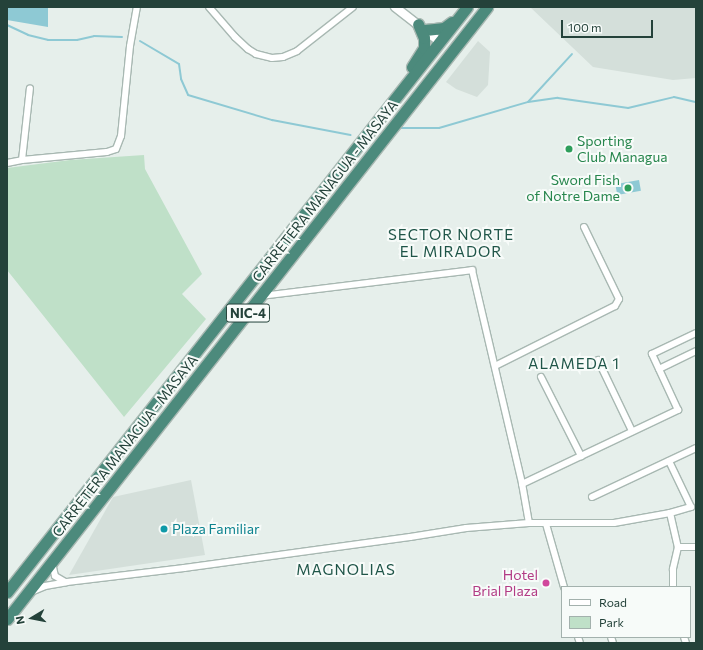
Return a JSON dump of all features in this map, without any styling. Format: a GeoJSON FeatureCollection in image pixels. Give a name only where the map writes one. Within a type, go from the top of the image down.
{"type":"FeatureCollection","features":[{"type":"Feature","properties":{"kind":"highway","name":"CARRETERA MANAGUA - MASAYA"},"geometry":{"type":"LineString","coordinates":[[7,592],[467,7]]}},
{"type":"Feature","properties":{"kind":"highway"},"geometry":{"type":"LineString","coordinates":[[408,108],[412,94],[441,57],[443,50],[440,42],[452,42],[484,7]]}},
{"type":"Feature","properties":{"kind":"highway","name":"CARRETERA MANAGUA - MASAYA"},"geometry":{"type":"LineString","coordinates":[[7,619],[488,7]]}},
{"type":"Feature","properties":{"kind":"highway"},"geometry":{"type":"LineString","coordinates":[[406,84],[412,66],[424,48],[422,27],[444,28],[458,18]]}},
{"type":"Feature","properties":{"kind":"street"},"geometry":{"type":"LineString","coordinates":[[7,163],[22,160],[107,152],[116,149],[121,136],[130,46],[137,7]]}},
{"type":"Feature","properties":{"kind":"street"},"geometry":{"type":"LineString","coordinates":[[209,7],[235,37],[248,49],[256,54],[272,58],[283,57],[297,51],[353,7]]}},
{"type":"Feature","properties":{"kind":"street"},"geometry":{"type":"LineString","coordinates":[[395,7],[440,42]]}},
{"type":"Feature","properties":{"kind":"street"},"geometry":{"type":"LineString","coordinates":[[22,160],[30,88]]}},
{"type":"Feature","properties":{"kind":"street"},"geometry":{"type":"LineString","coordinates":[[495,366],[615,306],[619,299],[584,226]]}},
{"type":"Feature","properties":{"kind":"street"},"geometry":{"type":"LineString","coordinates":[[261,296],[472,270],[522,484],[529,523]]}},
{"type":"Feature","properties":{"kind":"street"},"geometry":{"type":"LineString","coordinates":[[522,484],[678,410],[652,354],[696,332]]}},
{"type":"Feature","properties":{"kind":"street"},"geometry":{"type":"LineString","coordinates":[[659,369],[696,351]]}},
{"type":"Feature","properties":{"kind":"street"},"geometry":{"type":"LineString","coordinates":[[598,360],[632,431]]}},
{"type":"Feature","properties":{"kind":"street"},"geometry":{"type":"LineString","coordinates":[[541,377],[581,456]]}},
{"type":"Feature","properties":{"kind":"street"},"geometry":{"type":"LineString","coordinates":[[592,498],[696,448]]}},
{"type":"Feature","properties":{"kind":"street"},"geometry":{"type":"LineString","coordinates":[[26,595],[40,588],[67,582],[184,568],[466,528],[529,523],[614,523],[670,513],[691,507],[669,461]]}},
{"type":"Feature","properties":{"kind":"street"},"geometry":{"type":"LineString","coordinates":[[670,513],[678,547],[673,569],[673,586]]}},
{"type":"Feature","properties":{"kind":"street"},"geometry":{"type":"LineString","coordinates":[[546,524],[564,586]]}},
{"type":"Feature","properties":{"kind":"street"},"geometry":{"type":"LineString","coordinates":[[678,547],[696,547]]}},
{"type":"Feature","properties":{"kind":"street"},"geometry":{"type":"LineString","coordinates":[[52,563],[55,576],[67,582]]}},
{"type":"Feature","properties":{"kind":"shaded area"},"geometry":{"type":"Polygon","coordinates":[[[530,7],[696,7],[696,78],[673,80],[593,67],[530,7]]]}},
{"type":"Feature","properties":{"kind":"shaded area"},"geometry":{"type":"Polygon","coordinates":[[[478,41],[490,52],[488,85],[477,97],[456,89],[446,82],[478,41]]]}},
{"type":"Feature","properties":{"kind":"shaded area","name":"Plaza Familiar"},"geometry":{"type":"Polygon","coordinates":[[[191,480],[205,555],[69,575],[113,497],[191,480]]]}},
{"type":"Feature","properties":{"kind":"green space"},"geometry":{"type":"Polygon","coordinates":[[[144,155],[145,169],[202,274],[182,294],[206,319],[124,417],[7,270],[7,168],[70,160],[144,155]]]}},
{"type":"Feature","properties":{"kind":"water"},"geometry":{"type":"Polygon","coordinates":[[[7,7],[48,7],[48,27],[7,20],[7,7]]]}},
{"type":"Feature","properties":{"kind":"water","name":"Sword Fish of Notre Dame"},"geometry":{"type":"Polygon","coordinates":[[[639,180],[641,191],[617,195],[615,184],[639,180]]]}},
{"type":"Feature","properties":{"kind":"waterway"},"geometry":{"type":"LineString","coordinates":[[7,25],[28,35],[48,40],[77,40],[94,36],[122,37]]}},
{"type":"Feature","properties":{"kind":"waterway"},"geometry":{"type":"LineString","coordinates":[[140,41],[179,64],[181,79],[188,95],[272,120],[351,135]]}},
{"type":"Feature","properties":{"kind":"waterway"},"geometry":{"type":"LineString","coordinates":[[401,128],[439,128],[528,102],[572,54]]}},
{"type":"Feature","properties":{"kind":"waterway"},"geometry":{"type":"LineString","coordinates":[[528,102],[558,98],[628,108],[674,97],[696,102]]}},
{"type":"Feature","properties":{"kind":"place","name":"Sporting Club Managua"},"geometry":{"type":"Point","coordinates":[569,149]}},
{"type":"Feature","properties":{"kind":"place","name":"Sword Fish of Notre Dame"},"geometry":{"type":"Point","coordinates":[628,188]}},
{"type":"Feature","properties":{"kind":"place","name":"Plaza Familiar"},"geometry":{"type":"Point","coordinates":[164,529]}},
{"type":"Feature","properties":{"kind":"place","name":"Hotel Brial Plaza"},"geometry":{"type":"Point","coordinates":[546,583]}},
{"type":"Feature","properties":{"kind":"district","name":"SECTOR NORTE EL MIRADOR"},"geometry":{"type":"Point","coordinates":[451,242]}},
{"type":"Feature","properties":{"kind":"district","name":"ALAMEDA 1"},"geometry":{"type":"Point","coordinates":[574,364]}},
{"type":"Feature","properties":{"kind":"district","name":"MAGNOLIAS"},"geometry":{"type":"Point","coordinates":[346,570]}}]}
